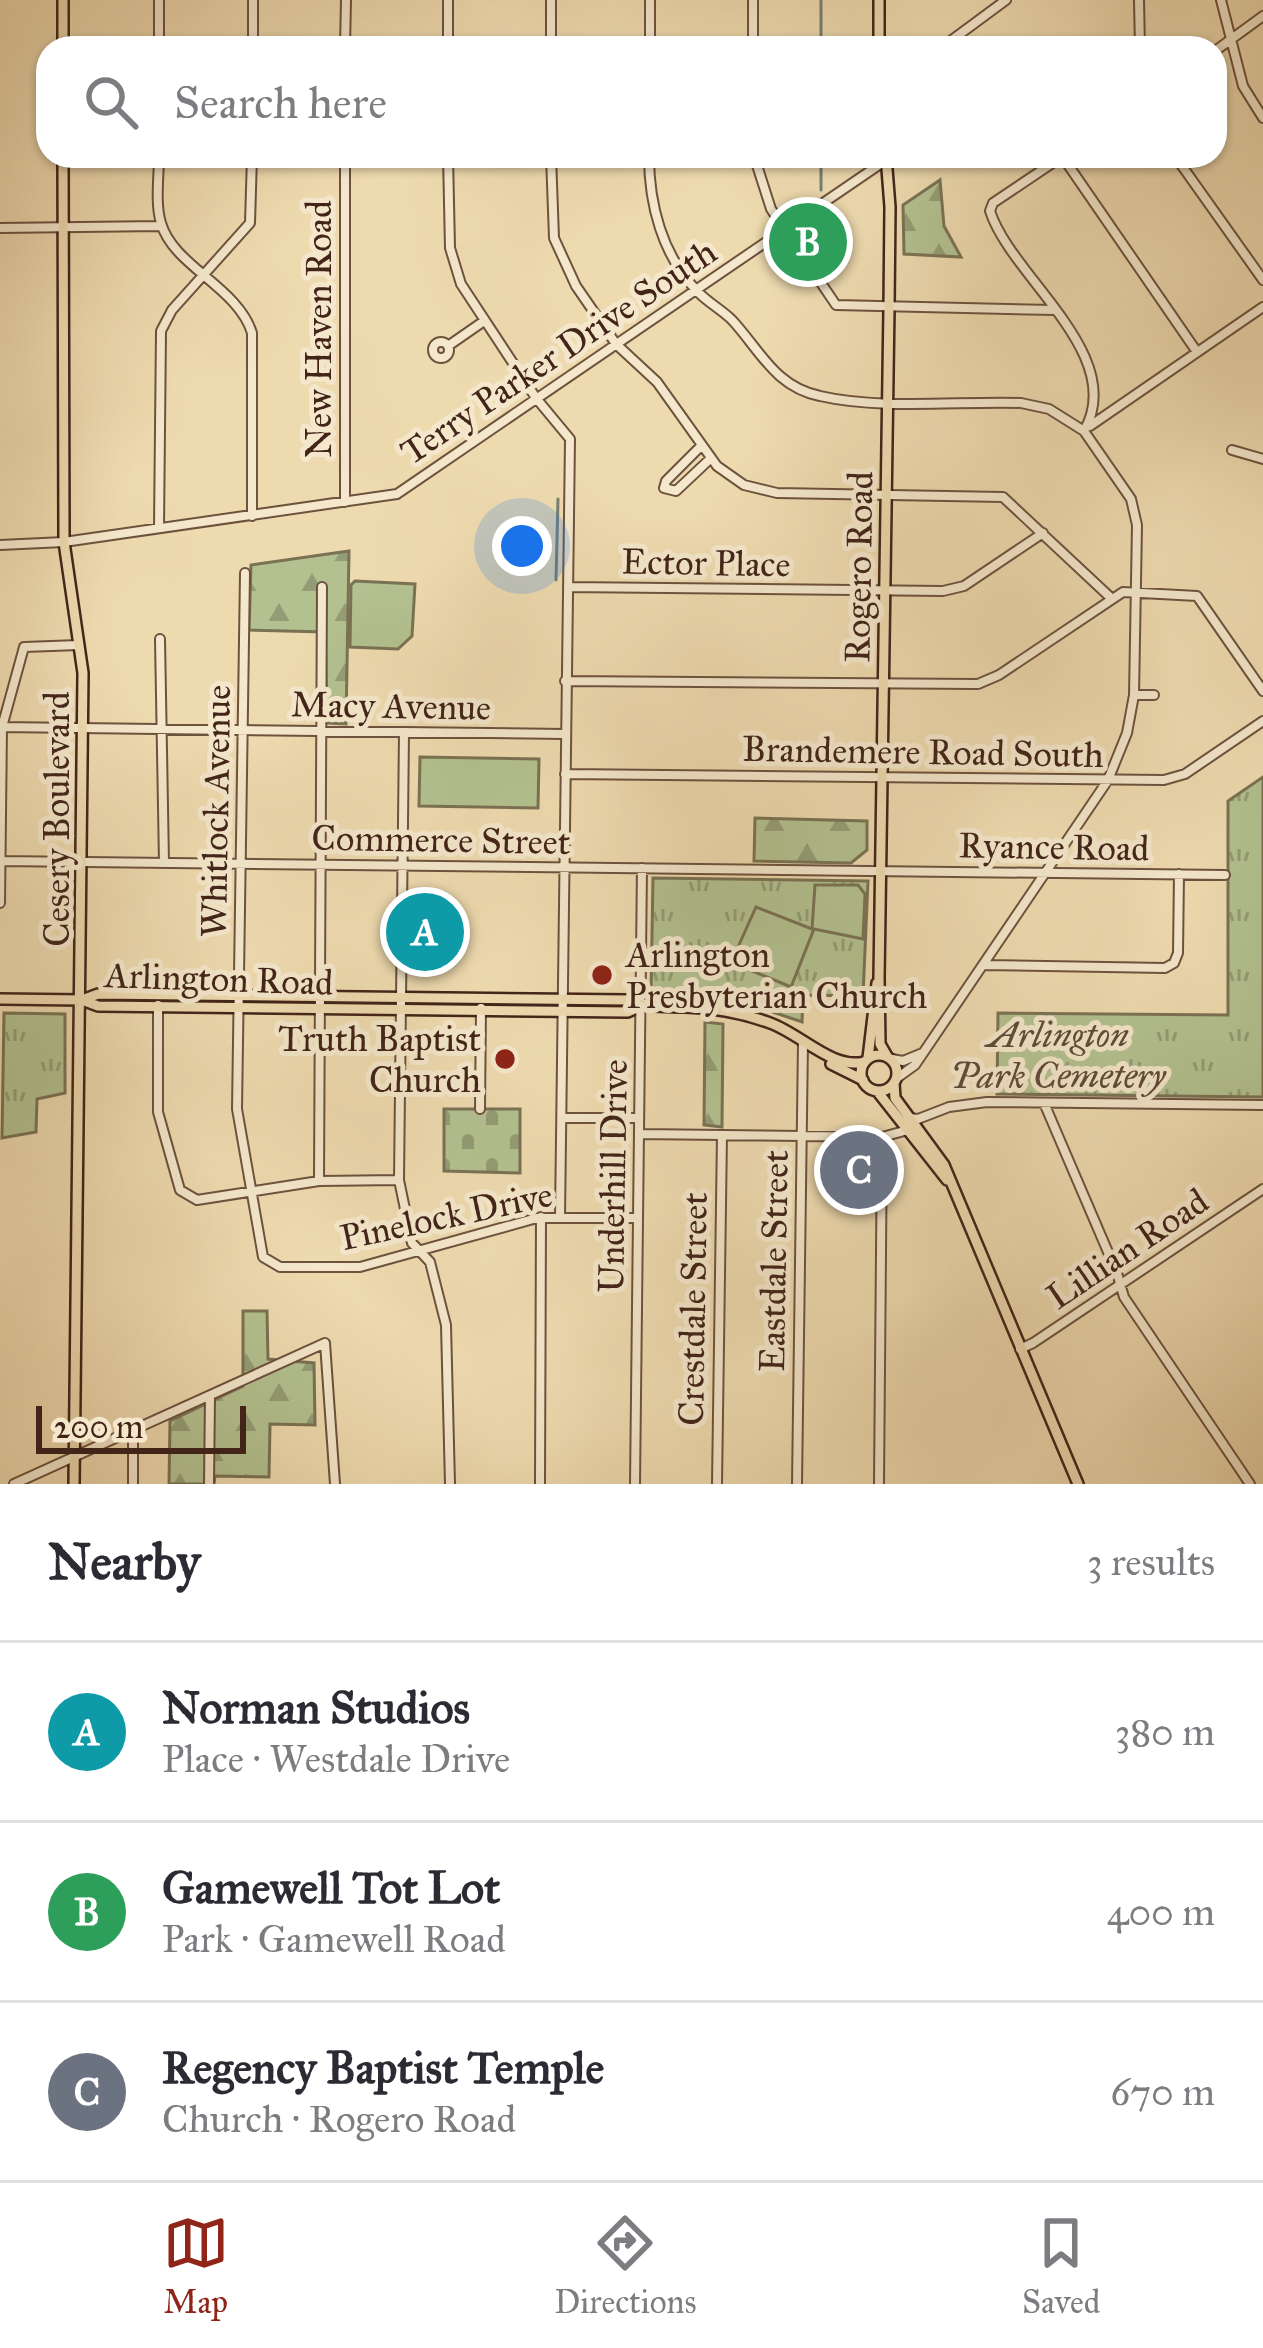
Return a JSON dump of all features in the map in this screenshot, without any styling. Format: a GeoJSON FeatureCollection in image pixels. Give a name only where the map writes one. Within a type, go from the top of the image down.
{"type":"FeatureCollection","features":[{"type":"Feature","properties":{"kind":"main road"},"geometry":{"type":"LineString","coordinates":[[63,0],[63,36]]}},
{"type":"Feature","properties":{"kind":"main road"},"geometry":{"type":"LineString","coordinates":[[879,0],[879,36]]}},
{"type":"Feature","properties":{"kind":"main road","name":"Cesery Boulevard"},"geometry":{"type":"LineString","coordinates":[[63,168],[64,542],[79,645],[84,728],[74,1484]]}},
{"type":"Feature","properties":{"kind":"main road","name":"Rogero Road"},"geometry":{"type":"LineString","coordinates":[[888,168],[879,978],[880,1043],[889,1058]]}},
{"type":"Feature","properties":{"kind":"main road","name":"Rogero Road"},"geometry":{"type":"LineString","coordinates":[[866,1060],[879,978]]}},
{"type":"Feature","properties":{"kind":"main road","name":"Arlington Road"},"geometry":{"type":"LineString","coordinates":[[82,1000],[98,994],[401,1004],[564,1005],[628,1000],[641,1006],[719,1010],[769,1023],[844,1065],[866,1060]]}},
{"type":"Feature","properties":{"kind":"main road","name":"Arlington Road"},"geometry":{"type":"LineString","coordinates":[[0,999],[158,1007],[240,1001]]}},
{"type":"Feature","properties":{"kind":"main road","name":"Arlington Road"},"geometry":{"type":"LineString","coordinates":[[826,1054],[838,1069],[862,1080]]}},
{"type":"Feature","properties":{"kind":"main road"},"geometry":{"type":"LineString","coordinates":[[909,1124],[895,1098],[889,1058],[866,1060],[862,1080],[909,1124],[949,1179],[1078,1484]]}},
{"type":"Feature","properties":{"kind":"main road"},"geometry":{"type":"LineString","coordinates":[[877,1090],[895,1080]]}},
{"type":"Feature","properties":{"kind":"street"},"geometry":{"type":"LineString","coordinates":[[159,0],[159,36]]}},
{"type":"Feature","properties":{"kind":"street"},"geometry":{"type":"LineString","coordinates":[[253,0],[253,36]]}},
{"type":"Feature","properties":{"kind":"street"},"geometry":{"type":"LineString","coordinates":[[346,0],[346,36]]}},
{"type":"Feature","properties":{"kind":"street"},"geometry":{"type":"LineString","coordinates":[[448,0],[448,36]]}},
{"type":"Feature","properties":{"kind":"street"},"geometry":{"type":"LineString","coordinates":[[551,0],[551,36]]}},
{"type":"Feature","properties":{"kind":"street"},"geometry":{"type":"LineString","coordinates":[[650,0],[650,36]]}},
{"type":"Feature","properties":{"kind":"street"},"geometry":{"type":"LineString","coordinates":[[753,0],[753,36]]}},
{"type":"Feature","properties":{"kind":"street"},"geometry":{"type":"LineString","coordinates":[[957,36],[1006,0]]}},
{"type":"Feature","properties":{"kind":"street"},"geometry":{"type":"LineString","coordinates":[[1139,0],[1140,36]]}},
{"type":"Feature","properties":{"kind":"street"},"geometry":{"type":"LineString","coordinates":[[1221,0],[1243,86],[1263,118]]}},
{"type":"Feature","properties":{"kind":"street"},"geometry":{"type":"LineString","coordinates":[[1227,43],[1263,16]]}},
{"type":"Feature","properties":{"kind":"street"},"geometry":{"type":"LineString","coordinates":[[159,168],[161,226],[174,245],[242,311],[252,333],[252,516]]}},
{"type":"Feature","properties":{"kind":"street"},"geometry":{"type":"LineString","coordinates":[[159,528],[161,331],[172,310],[250,223],[252,168]]}},
{"type":"Feature","properties":{"kind":"street","name":"New Haven Road"},"geometry":{"type":"LineString","coordinates":[[345,168],[345,502]]}},
{"type":"Feature","properties":{"kind":"street"},"geometry":{"type":"LineString","coordinates":[[448,168],[448,228],[454,266],[484,321],[570,439],[560,1217]]}},
{"type":"Feature","properties":{"kind":"street"},"geometry":{"type":"LineString","coordinates":[[551,168],[554,238],[576,286],[616,344],[657,382],[710,459],[731,478],[760,490],[1003,497],[1111,598]]}},
{"type":"Feature","properties":{"kind":"street"},"geometry":{"type":"LineString","coordinates":[[650,168],[655,218],[676,262],[767,367],[796,388],[841,400],[1021,403],[1049,409],[1084,430],[1136,511],[1134,695],[1127,734],[1108,780],[915,1065],[895,1080]]}},
{"type":"Feature","properties":{"kind":"street"},"geometry":{"type":"LineString","coordinates":[[757,168],[783,230],[832,303],[842,307],[1054,310]]}},
{"type":"Feature","properties":{"kind":"street","name":"Terry Parker Drive South"},"geometry":{"type":"LineString","coordinates":[[0,544],[64,542],[397,494],[873,168]]}},
{"type":"Feature","properties":{"kind":"street"},"geometry":{"type":"LineString","coordinates":[[1045,168],[993,203],[990,212],[1091,370],[1093,397],[1084,430]]}},
{"type":"Feature","properties":{"kind":"street"},"geometry":{"type":"LineString","coordinates":[[1071,168],[1197,352]]}},
{"type":"Feature","properties":{"kind":"street"},"geometry":{"type":"LineString","coordinates":[[1184,168],[1263,280]]}},
{"type":"Feature","properties":{"kind":"street"},"geometry":{"type":"LineString","coordinates":[[0,228],[161,226]]}},
{"type":"Feature","properties":{"kind":"street"},"geometry":{"type":"LineString","coordinates":[[1084,430],[1263,307]]}},
{"type":"Feature","properties":{"kind":"street"},"geometry":{"type":"LineString","coordinates":[[448,346],[484,321]]}},
{"type":"Feature","properties":{"kind":"street"},"geometry":{"type":"LineString","coordinates":[[701,446],[664,488],[672,493],[710,459]]}},
{"type":"Feature","properties":{"kind":"street"},"geometry":{"type":"LineString","coordinates":[[1232,450],[1263,459]]}},
{"type":"Feature","properties":{"kind":"street","name":"Ector Place"},"geometry":{"type":"LineString","coordinates":[[568,587],[954,590],[1042,533]]}},
{"type":"Feature","properties":{"kind":"street","name":"Whitlock Avenue"},"geometry":{"type":"LineString","coordinates":[[245,573],[237,1109],[261,1252],[267,1261]]}},
{"type":"Feature","properties":{"kind":"street"},"geometry":{"type":"LineString","coordinates":[[319,1181],[322,587]]}},
{"type":"Feature","properties":{"kind":"street"},"geometry":{"type":"LineString","coordinates":[[565,681],[984,682],[1111,598],[1135,591],[1197,596],[1263,691]]}},
{"type":"Feature","properties":{"kind":"street"},"geometry":{"type":"LineString","coordinates":[[160,638],[164,862]]}},
{"type":"Feature","properties":{"kind":"street"},"geometry":{"type":"LineString","coordinates":[[0,903],[1,727],[23,647],[79,645]]}},
{"type":"Feature","properties":{"kind":"street"},"geometry":{"type":"LineString","coordinates":[[1134,695],[1154,695]]}},
{"type":"Feature","properties":{"kind":"street","name":"Brandemere Road South"},"geometry":{"type":"LineString","coordinates":[[565,774],[1175,778],[1263,721]]}},
{"type":"Feature","properties":{"kind":"street","name":"Macy Avenue"},"geometry":{"type":"LineString","coordinates":[[1,727],[565,734]]}},
{"type":"Feature","properties":{"kind":"street"},"geometry":{"type":"LineString","coordinates":[[404,732],[399,1180],[412,1243],[430,1262],[446,1325],[446,1473],[450,1484]]}},
{"type":"Feature","properties":{"kind":"street","name":"Commerce Street"},"geometry":{"type":"LineString","coordinates":[[0,861],[881,871]]}},
{"type":"Feature","properties":{"kind":"street","name":"Underhill Drive"},"geometry":{"type":"LineString","coordinates":[[635,1484],[642,868]]}},
{"type":"Feature","properties":{"kind":"street","name":"Ryance Road"},"geometry":{"type":"LineString","coordinates":[[881,871],[1226,874]]}},
{"type":"Feature","properties":{"kind":"street"},"geometry":{"type":"LineString","coordinates":[[983,965],[1165,968],[1178,953],[1178,874]]}},
{"type":"Feature","properties":{"kind":"street"},"geometry":{"type":"LineString","coordinates":[[158,994],[158,1112],[186,1197],[197,1200],[319,1181],[399,1180]]}},
{"type":"Feature","properties":{"kind":"street"},"geometry":{"type":"LineString","coordinates":[[480,1004],[480,1109]]}},
{"type":"Feature","properties":{"kind":"street","name":"Eastdale Street"},"geometry":{"type":"LineString","coordinates":[[797,1484],[803,1038]]}},
{"type":"Feature","properties":{"kind":"street"},"geometry":{"type":"LineString","coordinates":[[889,1058],[903,1060],[922,1053]]}},
{"type":"Feature","properties":{"kind":"street"},"geometry":{"type":"LineString","coordinates":[[640,1134],[881,1137],[967,1103],[1263,1105]]}},
{"type":"Feature","properties":{"kind":"street"},"geometry":{"type":"LineString","coordinates":[[1044,1103],[1124,1297],[1250,1484]]}},
{"type":"Feature","properties":{"kind":"street"},"geometry":{"type":"LineString","coordinates":[[933,1115],[926,1131],[947,1163],[949,1179]]}},
{"type":"Feature","properties":{"kind":"street"},"geometry":{"type":"LineString","coordinates":[[562,1118],[639,1118]]}},
{"type":"Feature","properties":{"kind":"street","name":"Crestdale Street"},"geometry":{"type":"LineString","coordinates":[[716,1484],[722,1135]]}},
{"type":"Feature","properties":{"kind":"street"},"geometry":{"type":"LineString","coordinates":[[878,1484],[881,1137]]}},
{"type":"Feature","properties":{"kind":"street","name":"Lillian Road"},"geometry":{"type":"LineString","coordinates":[[1019,1348],[1263,1189]]}},
{"type":"Feature","properties":{"kind":"street"},"geometry":{"type":"LineString","coordinates":[[540,1484],[542,1217]]}},
{"type":"Feature","properties":{"kind":"street","name":"Pinelock Drive"},"geometry":{"type":"LineString","coordinates":[[267,1261],[280,1267],[360,1267],[542,1217],[638,1217]]}},
{"type":"Feature","properties":{"kind":"street"},"geometry":{"type":"LineString","coordinates":[[14,1484],[325,1343],[334,1484]]}},
{"type":"Feature","properties":{"kind":"street"},"geometry":{"type":"LineString","coordinates":[[209,1484],[210,1395]]}},
{"type":"Feature","properties":{"kind":"street"},"geometry":{"type":"LineString","coordinates":[[133,1430],[133,1484]]}},
{"type":"Feature","properties":{"kind":"green space"},"geometry":{"type":"Polygon","coordinates":[[[940,180],[944,226],[961,257],[904,254],[903,205],[940,180]]]}},
{"type":"Feature","properties":{"kind":"green space"},"geometry":{"type":"Polygon","coordinates":[[[349,551],[346,724],[327,723],[325,632],[249,630],[251,565],[349,551]]]}},
{"type":"Feature","properties":{"kind":"green space"},"geometry":{"type":"Polygon","coordinates":[[[355,581],[415,584],[412,636],[398,649],[350,647],[351,585],[355,581]]]}},
{"type":"Feature","properties":{"kind":"green space"},"geometry":{"type":"Polygon","coordinates":[[[420,757],[539,759],[538,808],[419,806],[420,757]]]}},
{"type":"Feature","properties":{"kind":"green space","name":"Arlington Park Cemetery"},"geometry":{"type":"Polygon","coordinates":[[[1263,777],[1263,1097],[997,1094],[998,1013],[1228,1015],[1228,801],[1263,777]]]}},
{"type":"Feature","properties":{"kind":"green space"},"geometry":{"type":"Polygon","coordinates":[[[755,818],[867,821],[867,850],[851,863],[754,861],[755,818]]]}},
{"type":"Feature","properties":{"kind":"green space"},"geometry":{"type":"Polygon","coordinates":[[[653,878],[868,881],[863,996],[803,995],[802,1022],[729,997],[651,993],[653,878]]]}},
{"type":"Feature","properties":{"kind":"green space"},"geometry":{"type":"Polygon","coordinates":[[[815,885],[858,885],[865,894],[863,939],[814,929],[791,987],[738,965],[734,956],[756,907],[812,929],[815,885]]]}},
{"type":"Feature","properties":{"kind":"green space"},"geometry":{"type":"Polygon","coordinates":[[[4,1013],[65,1014],[65,1093],[37,1099],[36,1132],[2,1138],[4,1013]]]}},
{"type":"Feature","properties":{"kind":"green space"},"geometry":{"type":"Polygon","coordinates":[[[705,1022],[723,1024],[722,1127],[704,1125],[705,1022]]]}},
{"type":"Feature","properties":{"kind":"green space"},"geometry":{"type":"Polygon","coordinates":[[[444,1109],[520,1109],[520,1173],[444,1171],[444,1109]]]}},
{"type":"Feature","properties":{"kind":"green space"},"geometry":{"type":"Polygon","coordinates":[[[243,1311],[267,1311],[268,1359],[314,1363],[315,1425],[270,1424],[269,1477],[215,1476],[214,1484],[169,1484],[170,1421],[243,1386],[243,1311]]]}},
{"type":"Feature","properties":{"kind":"waterway"},"geometry":{"type":"LineString","coordinates":[[821,0],[821,36]]}},
{"type":"Feature","properties":{"kind":"waterway"},"geometry":{"type":"LineString","coordinates":[[821,168],[821,190]]}},
{"type":"Feature","properties":{"kind":"waterway"},"geometry":{"type":"LineString","coordinates":[[821,260],[822,217]]}},
{"type":"Feature","properties":{"kind":"waterway"},"geometry":{"type":"LineString","coordinates":[[556,580],[558,499]]}},
{"type":"Feature","properties":{"kind":"place","name":"Gamewell Tot Lot"},"geometry":{"type":"Point","coordinates":[808,242]}},
{"type":"Feature","properties":{"kind":"place","name":"Norman Studios"},"geometry":{"type":"Point","coordinates":[425,932]}},
{"type":"Feature","properties":{"kind":"place","name":"Arlington Presbyterian Church"},"geometry":{"type":"Point","coordinates":[602,975]}},
{"type":"Feature","properties":{"kind":"place","name":"Truth Baptist Church"},"geometry":{"type":"Point","coordinates":[505,1059]}},
{"type":"Feature","properties":{"kind":"place","name":"Regency Baptist Temple"},"geometry":{"type":"Point","coordinates":[859,1170]}}]}
